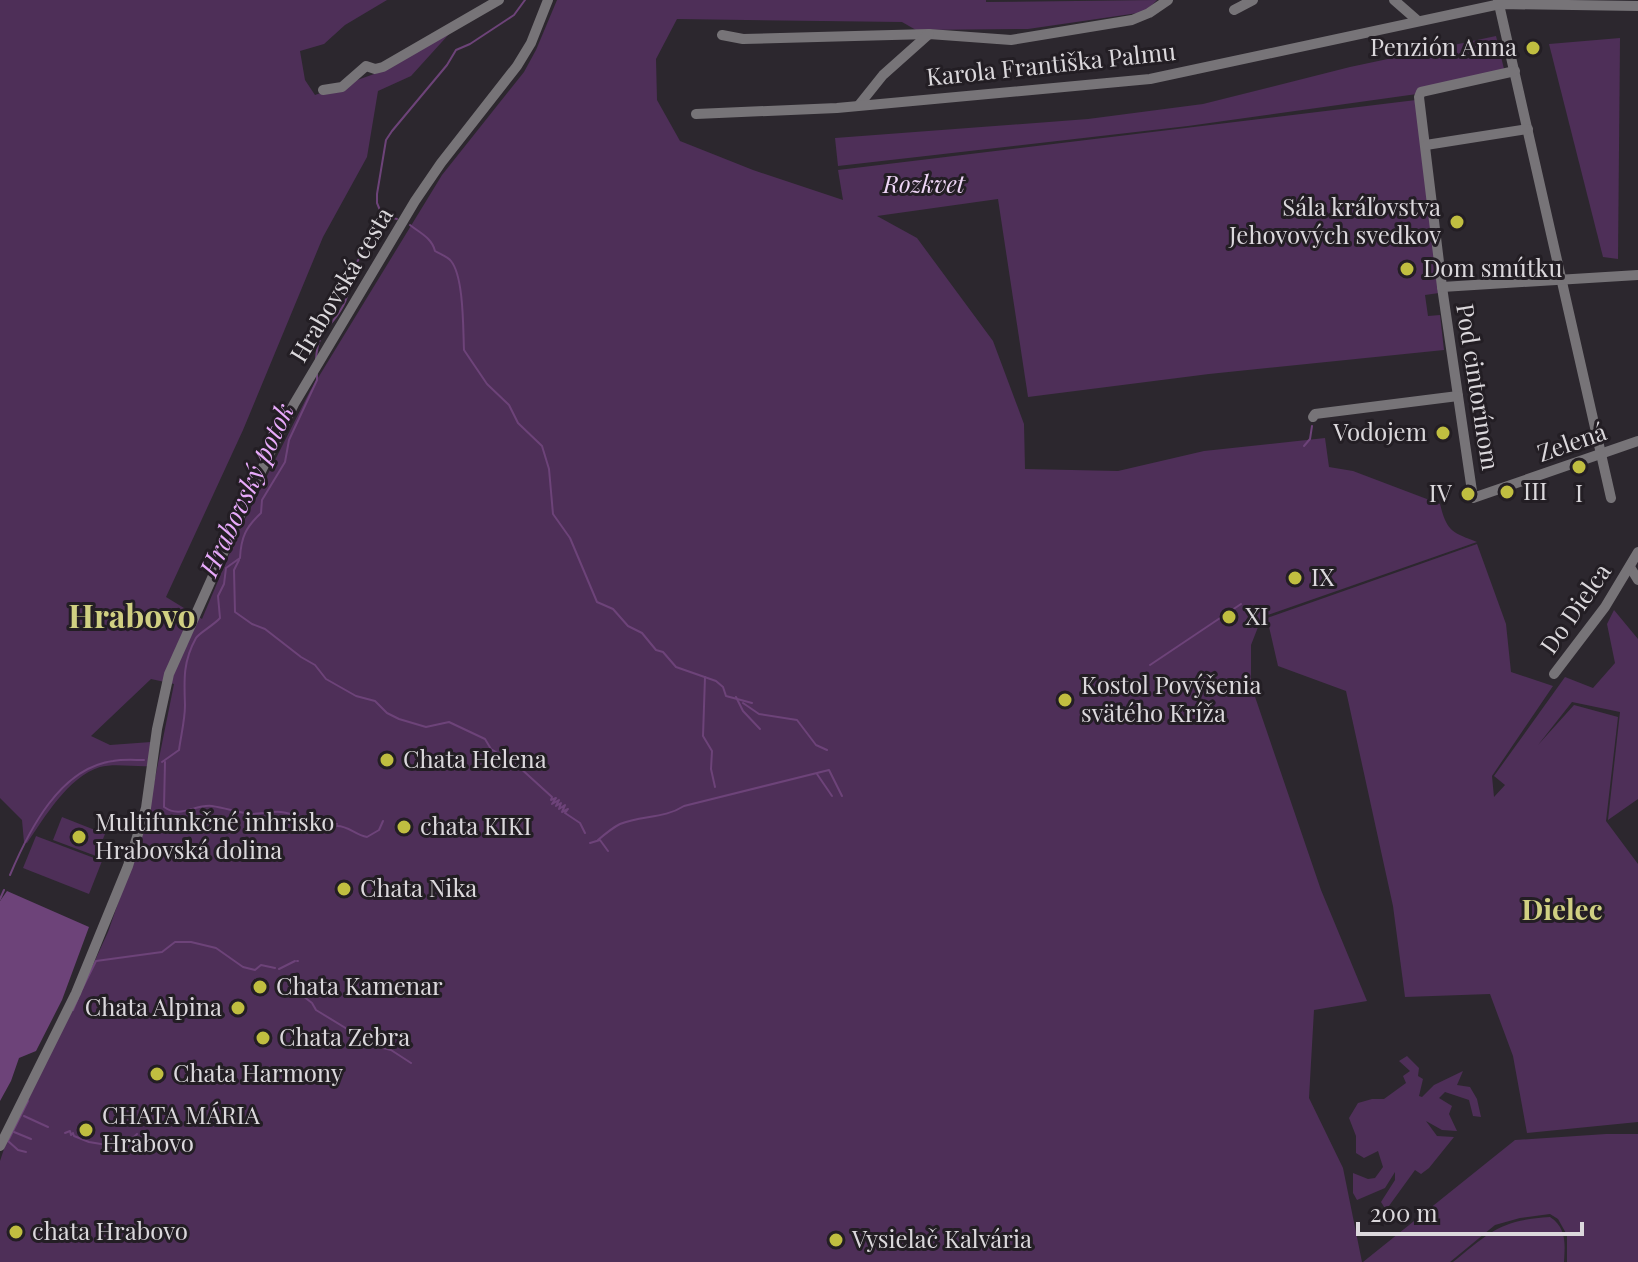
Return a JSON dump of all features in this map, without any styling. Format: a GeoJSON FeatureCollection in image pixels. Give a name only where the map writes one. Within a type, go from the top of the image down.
{"type":"FeatureCollection","features":[{"type":"Feature","properties":{"kind":"street"},"geometry":{"type":"LineString","coordinates":[[323,90],[342,87],[366,66],[375,69],[383,67],[499,0]]}},
{"type":"Feature","properties":{"kind":"street","name":"Hrabovská cesta"},"geometry":{"type":"LineString","coordinates":[[0,1146],[76,993],[128,866],[146,808],[157,729],[169,674],[282,426],[424,187],[524,55],[548,0]]}},
{"type":"Feature","properties":{"kind":"street"},"geometry":{"type":"LineString","coordinates":[[722,35],[743,39],[929,34],[1011,40],[1132,20],[1168,0]]}},
{"type":"Feature","properties":{"kind":"street"},"geometry":{"type":"LineString","coordinates":[[1234,10],[1253,0]]}},
{"type":"Feature","properties":{"kind":"street"},"geometry":{"type":"LineString","coordinates":[[1394,0],[1418,21]]}},
{"type":"Feature","properties":{"kind":"street"},"geometry":{"type":"LineString","coordinates":[[1499,2],[1611,498]]}},
{"type":"Feature","properties":{"kind":"street","name":"Karola Františka Palmu"},"geometry":{"type":"LineString","coordinates":[[696,114],[859,105],[1150,79],[1499,2],[1638,6]]}},
{"type":"Feature","properties":{"kind":"street"},"geometry":{"type":"LineString","coordinates":[[859,105],[883,75],[929,34]]}},
{"type":"Feature","properties":{"kind":"street","name":"Pod cintorínom"},"geometry":{"type":"LineString","coordinates":[[1473,498],[1442,287],[1419,97],[1421,92],[1515,71]]}},
{"type":"Feature","properties":{"kind":"street"},"geometry":{"type":"LineString","coordinates":[[1426,145],[1528,129]]}},
{"type":"Feature","properties":{"kind":"street"},"geometry":{"type":"LineString","coordinates":[[1442,287],[1638,275]]}},
{"type":"Feature","properties":{"kind":"street"},"geometry":{"type":"LineString","coordinates":[[1313,417],[1315,414],[1458,396]]}},
{"type":"Feature","properties":{"kind":"street","name":"Zelená"},"geometry":{"type":"LineString","coordinates":[[1473,498],[1638,441]]}},
{"type":"Feature","properties":{"kind":"street","name":"Do Dielca"},"geometry":{"type":"LineString","coordinates":[[1554,674],[1605,607],[1636,575],[1638,552]]}},
{"type":"Feature","properties":{"kind":"green space","name":"Rozkvet"},"geometry":{"type":"Polygon","coordinates":[[[0,0],[387,0],[345,25],[324,44],[300,51],[305,80],[315,95],[377,73],[450,33],[411,76],[378,91],[367,157],[323,237],[243,430],[166,597],[202,619],[239,531],[310,391],[442,175],[524,72],[557,0],[1157,0],[1145,12],[1028,29],[916,30],[902,22],[677,19],[656,59],[657,100],[680,141],[753,170],[843,200],[838,170],[1416,100],[1439,293],[1425,295],[1428,316],[1440,315],[1444,350],[1209,374],[1028,397],[998,199],[877,216],[917,238],[993,341],[1024,424],[1025,469],[1118,471],[1204,451],[1325,438],[1329,467],[1353,471],[1440,504],[1448,526],[1477,542],[1262,617],[1251,645],[1251,685],[1321,890],[1367,1001],[1314,1010],[1309,1098],[1343,1168],[1362,1262],[0,1262],[0,1161],[9,1134],[108,932],[146,823],[174,684],[151,679],[91,736],[110,745],[151,742],[150,766],[106,766],[88,772],[68,789],[27,843],[24,842],[22,820],[0,798],[0,0]]]}},
{"type":"Feature","properties":{"kind":"green space"},"geometry":{"type":"Polygon","coordinates":[[[1496,36],[1504,69],[1417,89],[1417,94],[1188,126],[838,166],[835,138],[1088,119],[1203,104],[1350,67],[1496,36]]]}},
{"type":"Feature","properties":{"kind":"green space"},"geometry":{"type":"Polygon","coordinates":[[[1620,38],[1618,259],[1603,257],[1549,44],[1620,38]]]}},
{"type":"Feature","properties":{"kind":"green space","name":"Dielec"},"geometry":{"type":"Polygon","coordinates":[[[1477,544],[1506,624],[1511,672],[1553,686],[1492,776],[1494,797],[1505,785],[1494,776],[1565,677],[1593,688],[1615,663],[1607,624],[1614,610],[1638,639],[1638,799],[1608,820],[1620,712],[1572,702],[1538,745],[1574,705],[1618,717],[1606,821],[1638,864],[1638,1122],[1527,1133],[1513,1056],[1490,994],[1405,997],[1393,906],[1346,691],[1278,666],[1267,618],[1477,544]]]}},
{"type":"Feature","properties":{"kind":"green space","name":"Multifunkčné inhrisko Hrabovská dolina"},"geometry":{"type":"Polygon","coordinates":[[[62,817],[105,834],[96,856],[53,840],[62,817]]]}},
{"type":"Feature","properties":{"kind":"green space"},"geometry":{"type":"Polygon","coordinates":[[[36,836],[102,861],[89,894],[23,868],[36,836]]]}},
{"type":"Feature","properties":{"kind":"green space"},"geometry":{"type":"Polygon","coordinates":[[[1407,1056],[1419,1068],[1418,1076],[1423,1079],[1419,1096],[1422,1097],[1434,1085],[1463,1071],[1457,1085],[1470,1087],[1477,1099],[1481,1117],[1473,1116],[1469,1100],[1445,1092],[1439,1098],[1452,1106],[1449,1114],[1457,1131],[1442,1130],[1426,1121],[1437,1136],[1454,1137],[1429,1168],[1421,1174],[1415,1170],[1386,1210],[1381,1202],[1395,1180],[1395,1172],[1385,1188],[1357,1200],[1353,1193],[1353,1173],[1368,1179],[1375,1178],[1383,1167],[1378,1151],[1364,1158],[1356,1153],[1356,1136],[1349,1118],[1358,1103],[1384,1099],[1406,1083],[1403,1076],[1410,1071],[1399,1061],[1407,1056]]]}},
{"type":"Feature","properties":{"kind":"green space"},"geometry":{"type":"Polygon","coordinates":[[[1638,1134],[1638,1262],[1567,1262],[1567,1235],[1558,1219],[1550,1214],[1495,1225],[1450,1262],[1363,1262],[1515,1140],[1638,1134]]]}},
{"type":"Feature","properties":{"kind":"green space"},"geometry":{"type":"Polygon","coordinates":[[[1550,1217],[1562,1231],[1564,1262],[1453,1262],[1497,1229],[1519,1221],[1550,1217]]]}},
{"type":"Feature","properties":{"kind":"shaded area"},"geometry":{"type":"Polygon","coordinates":[[[7,891],[89,927],[62,1000],[36,1051],[19,1058],[0,1101],[0,901],[7,891]]]}},
{"type":"Feature","properties":{"kind":"waterway","name":"Hrabovský potok"},"geometry":{"type":"LineString","coordinates":[[316,359],[319,341],[346,301],[354,269],[382,215],[377,194],[386,140],[456,50],[514,15],[525,0]]}},
{"type":"Feature","properties":{"kind":"waterway"},"geometry":{"type":"LineString","coordinates":[[382,215],[397,219]]}},
{"type":"Feature","properties":{"kind":"waterway"},"geometry":{"type":"LineString","coordinates":[[410,225],[428,239],[435,251],[449,259],[455,269],[462,304],[464,350],[487,384],[509,405],[518,423],[542,446],[549,469],[553,514],[570,538],[597,602],[613,609],[676,667],[716,681],[723,687],[726,696],[752,703]]}},
{"type":"Feature","properties":{"kind":"waterway","name":"Hrabovský potok"},"geometry":{"type":"LineString","coordinates":[[162,762],[179,750],[185,711],[185,671],[192,646],[198,636],[220,618],[218,596],[224,584],[226,568],[240,558],[245,533],[261,513],[262,500],[285,462],[289,440],[317,374]]}},
{"type":"Feature","properties":{"kind":"waterway"},"geometry":{"type":"LineString","coordinates":[[1304,446],[1310,439],[1312,426]]}},
{"type":"Feature","properties":{"kind":"waterway"},"geometry":{"type":"LineString","coordinates":[[239,560],[234,570],[235,612],[315,665],[326,679],[356,696],[375,701],[387,713],[426,727],[449,722],[485,739],[491,749],[518,766],[552,797],[551,800],[556,798],[552,804],[559,800],[556,806],[561,803],[559,809],[565,805],[562,812],[568,809],[565,813],[580,823],[585,833]]}},
{"type":"Feature","properties":{"kind":"waterway"},"geometry":{"type":"LineString","coordinates":[[1150,665],[1241,604]]}},
{"type":"Feature","properties":{"kind":"waterway"},"geometry":{"type":"LineString","coordinates":[[705,677],[703,736],[712,751],[711,769],[715,787]]}},
{"type":"Feature","properties":{"kind":"waterway"},"geometry":{"type":"LineString","coordinates":[[736,697],[743,711],[760,729]]}},
{"type":"Feature","properties":{"kind":"waterway"},"geometry":{"type":"LineString","coordinates":[[743,703],[759,714],[797,720],[816,745],[827,750]]}},
{"type":"Feature","properties":{"kind":"waterway","name":"Hrabovský potok"},"geometry":{"type":"LineString","coordinates":[[10,875],[37,821],[62,788],[77,775],[94,766],[117,760],[144,760]]}},
{"type":"Feature","properties":{"kind":"waterway"},"geometry":{"type":"LineString","coordinates":[[165,762],[164,807],[170,810],[176,812],[212,806],[250,814],[281,812],[323,824],[337,824]]}},
{"type":"Feature","properties":{"kind":"waterway"},"geometry":{"type":"LineString","coordinates":[[598,840],[614,827],[628,821],[829,770],[842,796]]}},
{"type":"Feature","properties":{"kind":"waterway"},"geometry":{"type":"LineString","coordinates":[[817,774],[832,796]]}},
{"type":"Feature","properties":{"kind":"waterway"},"geometry":{"type":"LineString","coordinates":[[337,826],[367,837],[379,830],[383,821]]}},
{"type":"Feature","properties":{"kind":"waterway"},"geometry":{"type":"LineString","coordinates":[[590,843],[600,840],[608,851]]}},
{"type":"Feature","properties":{"kind":"waterway","name":"Hrabovský potok"},"geometry":{"type":"LineString","coordinates":[[0,899],[4,890]]}},
{"type":"Feature","properties":{"kind":"waterway"},"geometry":{"type":"LineString","coordinates":[[82,989],[96,961],[162,952],[175,942],[216,948],[243,967],[255,970],[261,965],[275,968]]}},
{"type":"Feature","properties":{"kind":"waterway"},"geometry":{"type":"LineString","coordinates":[[279,969],[295,961]]}},
{"type":"Feature","properties":{"kind":"waterway"},"geometry":{"type":"LineString","coordinates":[[294,989],[316,1010],[375,1046],[391,1050],[411,1063]]}},
{"type":"Feature","properties":{"kind":"waterway"},"geometry":{"type":"LineString","coordinates":[[73,1010],[78,998]]}},
{"type":"Feature","properties":{"kind":"waterway"},"geometry":{"type":"LineString","coordinates":[[26,1152],[18,1150],[8,1141],[28,1101]]}},
{"type":"Feature","properties":{"kind":"waterway"},"geometry":{"type":"LineString","coordinates":[[24,1116],[48,1127]]}},
{"type":"Feature","properties":{"kind":"waterway"},"geometry":{"type":"LineString","coordinates":[[65,1133],[70,1131],[71,1135],[73,1133],[89,1142],[113,1146]]}},
{"type":"Feature","properties":{"kind":"waterway"},"geometry":{"type":"LineString","coordinates":[[14,1132],[31,1139]]}},
{"type":"Feature","properties":{"kind":"waterway"},"geometry":{"type":"LineString","coordinates":[[116,1147],[124,1146],[137,1134]]}},
{"type":"Feature","properties":{"kind":"place","name":"Penzión Anna"},"geometry":{"type":"Point","coordinates":[1533,48]}},
{"type":"Feature","properties":{"kind":"place","name":"Sála kráľovstva Jehovových svedkov"},"geometry":{"type":"Point","coordinates":[1457,222]}},
{"type":"Feature","properties":{"kind":"place","name":"Dom smútku"},"geometry":{"type":"Point","coordinates":[1407,269]}},
{"type":"Feature","properties":{"kind":"place","name":"Vodojem"},"geometry":{"type":"Point","coordinates":[1443,433]}},
{"type":"Feature","properties":{"kind":"place","name":"I"},"geometry":{"type":"Point","coordinates":[1579,467]}},
{"type":"Feature","properties":{"kind":"place","name":"III"},"geometry":{"type":"Point","coordinates":[1507,492]}},
{"type":"Feature","properties":{"kind":"place","name":"IV"},"geometry":{"type":"Point","coordinates":[1468,494]}},
{"type":"Feature","properties":{"kind":"place","name":"IX"},"geometry":{"type":"Point","coordinates":[1295,578]}},
{"type":"Feature","properties":{"kind":"place","name":"XI"},"geometry":{"type":"Point","coordinates":[1229,617]}},
{"type":"Feature","properties":{"kind":"place","name":"Kostol Povýšenia svätého Kríža"},"geometry":{"type":"Point","coordinates":[1065,700]}},
{"type":"Feature","properties":{"kind":"place","name":"Chata Helena"},"geometry":{"type":"Point","coordinates":[387,760]}},
{"type":"Feature","properties":{"kind":"place","name":"chata KIKI"},"geometry":{"type":"Point","coordinates":[404,827]}},
{"type":"Feature","properties":{"kind":"place","name":"Multifunkčné inhrisko Hrabovská dolina"},"geometry":{"type":"Point","coordinates":[79,837]}},
{"type":"Feature","properties":{"kind":"place","name":"Chata Nika"},"geometry":{"type":"Point","coordinates":[344,889]}},
{"type":"Feature","properties":{"kind":"place","name":"Chata Kamenar"},"geometry":{"type":"Point","coordinates":[260,987]}},
{"type":"Feature","properties":{"kind":"place","name":"Chata Alpina"},"geometry":{"type":"Point","coordinates":[238,1008]}},
{"type":"Feature","properties":{"kind":"place","name":"Chata Zebra"},"geometry":{"type":"Point","coordinates":[263,1038]}},
{"type":"Feature","properties":{"kind":"place","name":"Chata Harmony"},"geometry":{"type":"Point","coordinates":[157,1074]}},
{"type":"Feature","properties":{"kind":"place","name":"CHATA MÁRIA Hrabovo"},"geometry":{"type":"Point","coordinates":[86,1130]}},
{"type":"Feature","properties":{"kind":"place","name":"chata Hrabovo"},"geometry":{"type":"Point","coordinates":[16,1232]}},
{"type":"Feature","properties":{"kind":"place","name":"Vysielač Kalvária"},"geometry":{"type":"Point","coordinates":[836,1240]}},
{"type":"Feature","properties":{"kind":"district","name":"Hrabovo"},"geometry":{"type":"Point","coordinates":[132,617]}},
{"type":"Feature","properties":{"kind":"district","name":"Dielec"},"geometry":{"type":"Point","coordinates":[1562,910]}}]}
